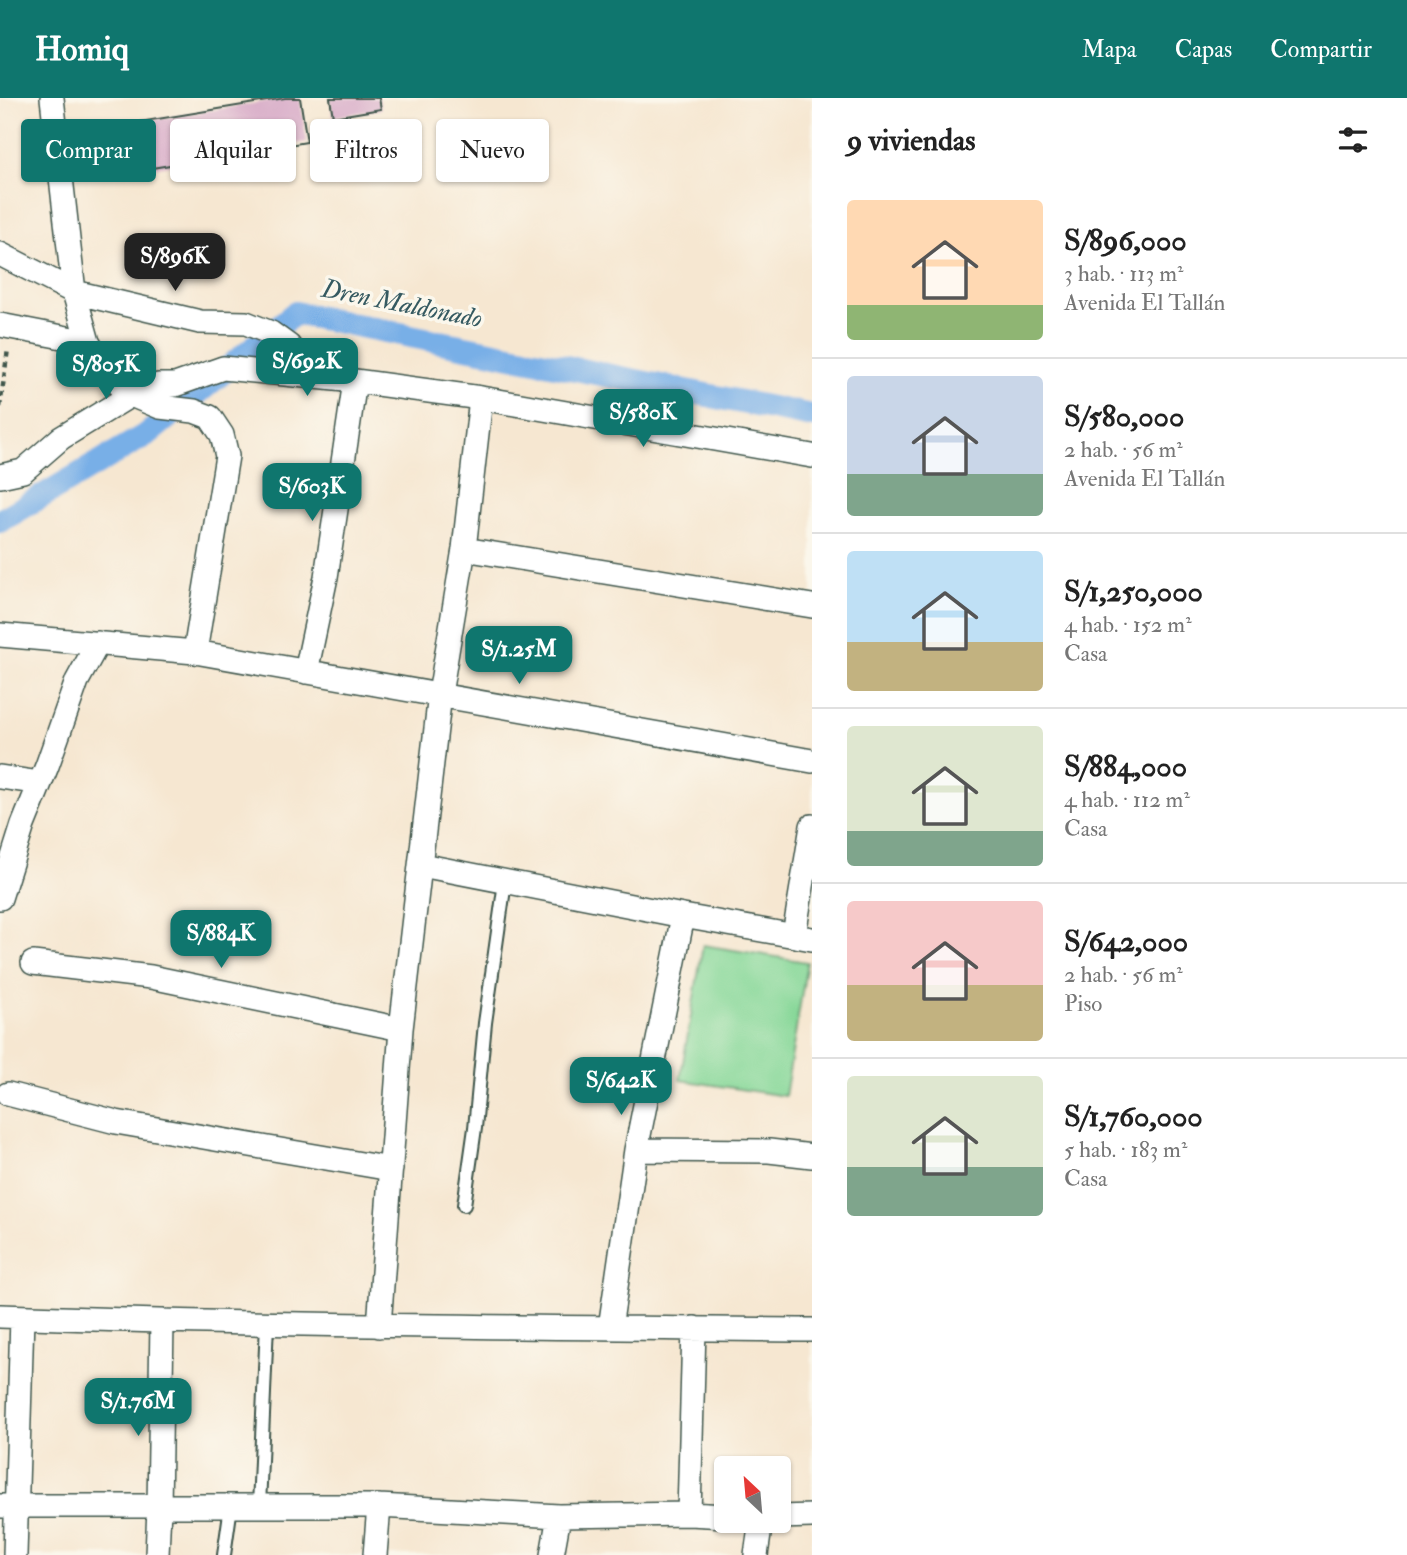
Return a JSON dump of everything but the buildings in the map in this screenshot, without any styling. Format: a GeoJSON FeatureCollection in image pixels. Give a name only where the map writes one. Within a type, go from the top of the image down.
{"type":"FeatureCollection","features":[{"type":"Feature","properties":{"kind":"street"},"geometry":{"type":"LineString","coordinates":[[52,98],[74,292],[88,342],[103,368],[131,395],[160,407],[194,411],[210,417],[222,435],[227,456],[195,652]]}},
{"type":"Feature","properties":{"kind":"street"},"geometry":{"type":"LineString","coordinates":[[0,254],[74,292],[200,322],[246,323],[271,333],[289,346],[306,376]]}},
{"type":"Feature","properties":{"kind":"street"},"geometry":{"type":"LineString","coordinates":[[6,326],[88,342]]}},
{"type":"Feature","properties":{"kind":"street"},"geometry":{"type":"LineString","coordinates":[[0,476],[23,471],[61,438],[131,395],[158,385],[175,385],[223,368],[355,381],[481,398],[812,456]]}},
{"type":"Feature","properties":{"kind":"street"},"geometry":{"type":"LineString","coordinates":[[306,672],[326,577],[355,381]]}},
{"type":"Feature","properties":{"kind":"street"},"geometry":{"type":"LineString","coordinates":[[379,1326],[401,1028],[440,694],[464,549],[481,398]]}},
{"type":"Feature","properties":{"kind":"street"},"geometry":{"type":"LineString","coordinates":[[464,549],[812,606]]}},
{"type":"Feature","properties":{"kind":"street"},"geometry":{"type":"LineString","coordinates":[[0,635],[195,652],[812,761]]}},
{"type":"Feature","properties":{"kind":"street"},"geometry":{"type":"LineString","coordinates":[[0,898],[23,825],[59,735],[77,681],[98,643]]}},
{"type":"Feature","properties":{"kind":"street"},"geometry":{"type":"LineString","coordinates":[[0,777],[40,783]]}},
{"type":"Feature","properties":{"kind":"street"},"geometry":{"type":"LineString","coordinates":[[421,865],[803,937],[812,826]]}},
{"type":"Feature","properties":{"kind":"street"},"geometry":{"type":"LineString","coordinates":[[610,1328],[636,1150],[683,916]]}},
{"type":"Feature","properties":{"kind":"street"},"geometry":{"type":"LineString","coordinates":[[33,963],[151,977],[401,1028]]}},
{"type":"Feature","properties":{"kind":"street"},"geometry":{"type":"LineString","coordinates":[[8,1094],[116,1122],[391,1169]]}},
{"type":"Feature","properties":{"kind":"street"},"geometry":{"type":"LineString","coordinates":[[636,1150],[769,1151],[812,1156]]}},
{"type":"Feature","properties":{"kind":"street"},"geometry":{"type":"LineString","coordinates":[[15,1555],[8,1506],[11,1317],[379,1326],[812,1330]]}},
{"type":"Feature","properties":{"kind":"street"},"geometry":{"type":"LineString","coordinates":[[157,1555],[162,1322]]}},
{"type":"Feature","properties":{"kind":"street"},"geometry":{"type":"LineString","coordinates":[[689,1514],[694,1328]]}},
{"type":"Feature","properties":{"kind":"street"},"geometry":{"type":"LineString","coordinates":[[8,1506],[379,1506],[559,1516],[714,1515]]}},
{"type":"Feature","properties":{"kind":"street"},"geometry":{"type":"LineString","coordinates":[[375,1555],[379,1506]]}},
{"type":"Feature","properties":{"kind":"street"},"geometry":{"type":"LineString","coordinates":[[552,1555],[559,1516]]}},
{"type":"Feature","properties":{"kind":"street"},"geometry":{"type":"LineString","coordinates":[[791,1517],[812,1516]]}},
{"type":"Feature","properties":{"kind":"street"},"geometry":{"type":"LineString","coordinates":[[756,1555],[759,1533]]}},
{"type":"Feature","properties":{"kind":"lane"},"geometry":{"type":"LineString","coordinates":[[464,1205],[505,882]]}},
{"type":"Feature","properties":{"kind":"lane"},"geometry":{"type":"LineString","coordinates":[[259,1506],[267,1324]]}},
{"type":"Feature","properties":{"kind":"lane"},"geometry":{"type":"LineString","coordinates":[[224,1555],[231,1506]]}},
{"type":"Feature","properties":{"kind":"path"},"geometry":{"type":"LineString","coordinates":[[0,407],[6,326]]}},
{"type":"Feature","properties":{"kind":"green space"},"geometry":{"type":"Polygon","coordinates":[[[703,945],[807,962],[785,1096],[680,1080],[703,945]]]}},
{"type":"Feature","properties":{"kind":"waterway","name":"Dren Maldonado"},"geometry":{"type":"LineString","coordinates":[[0,521],[149,433],[295,313],[812,416]]}}]}
